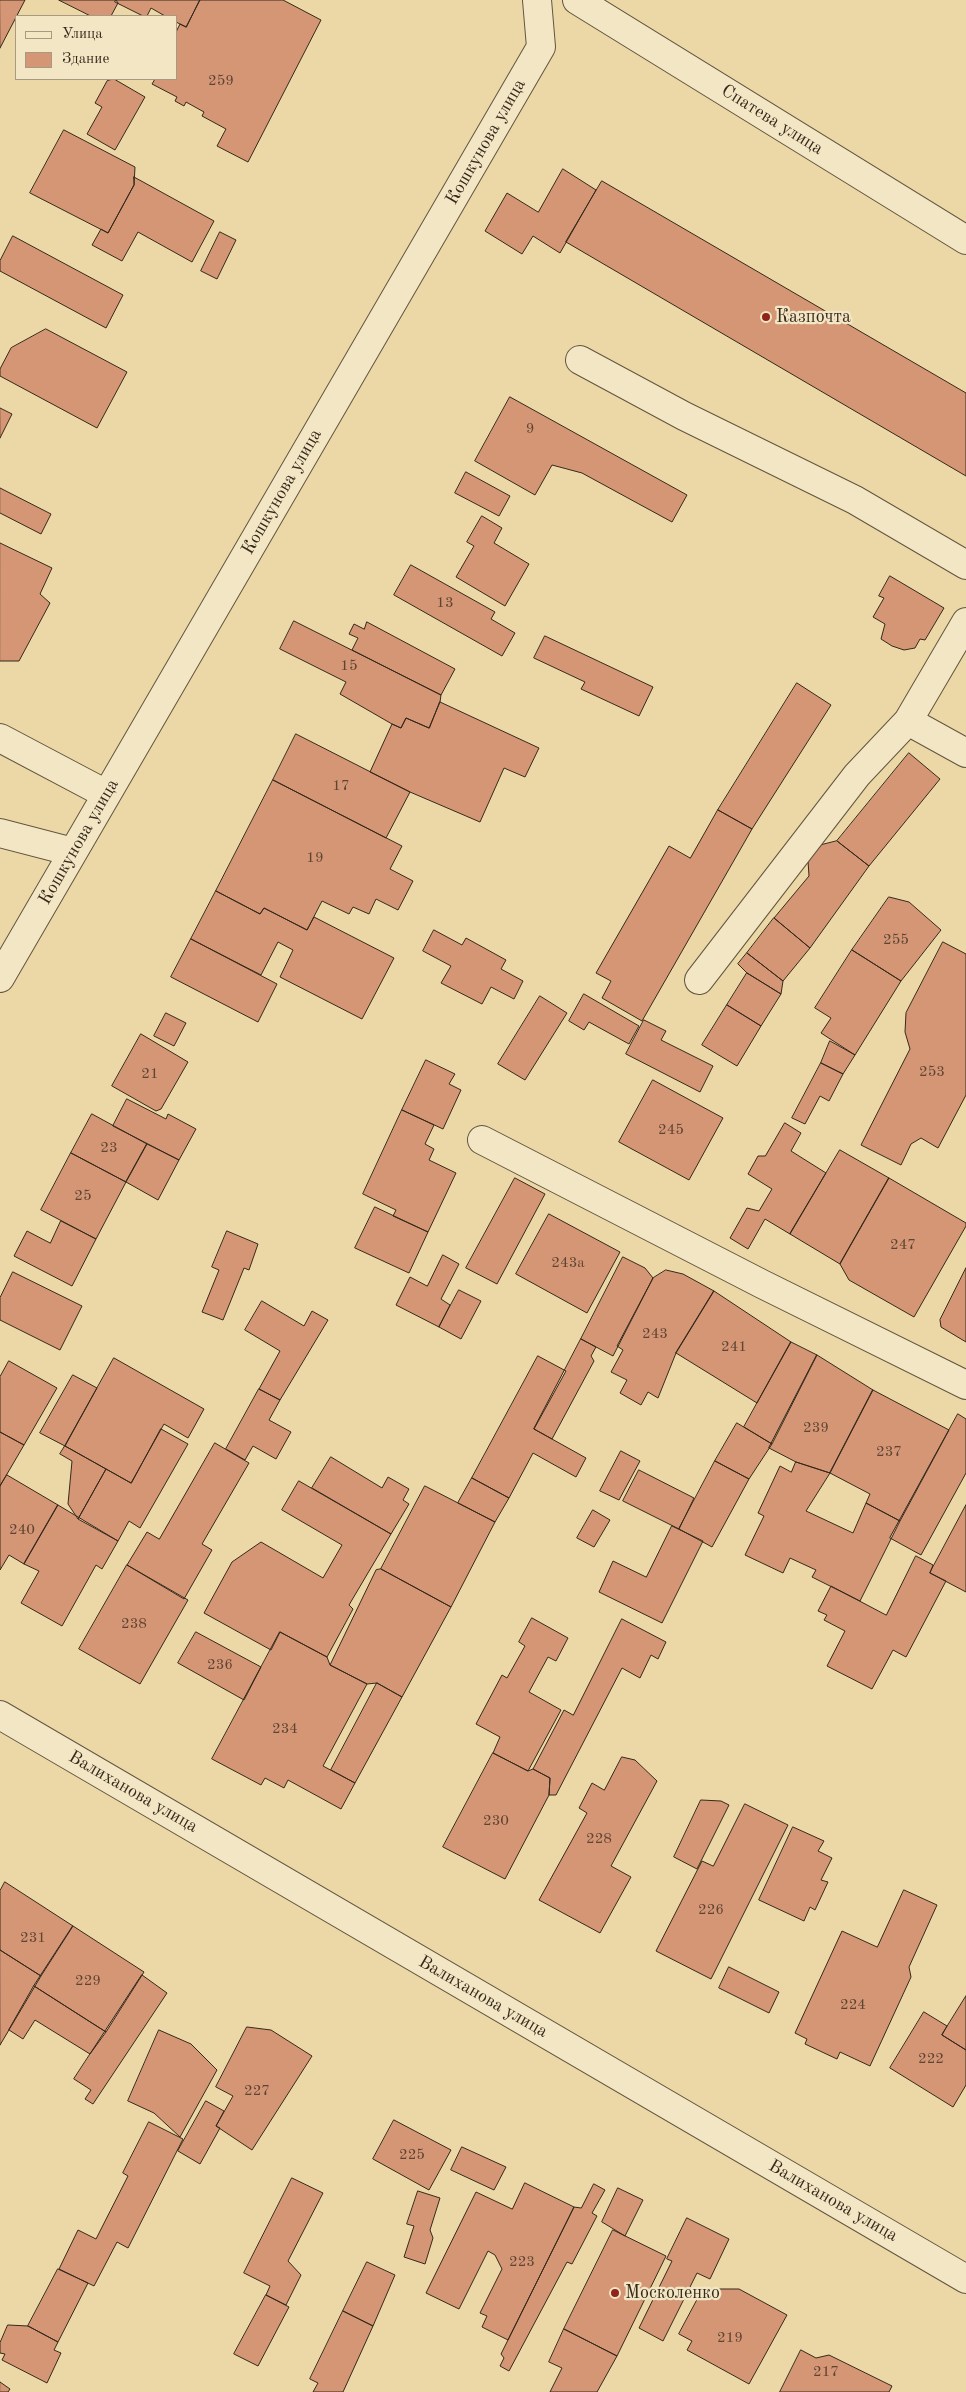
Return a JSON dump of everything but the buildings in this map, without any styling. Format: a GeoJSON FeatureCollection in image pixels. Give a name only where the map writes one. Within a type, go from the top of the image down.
{"type":"FeatureCollection","features":[{"type":"Feature","properties":{"kind":"street","name":"Кошкунова улица"},"geometry":{"type":"LineString","coordinates":[[0,978],[541,47],[537,0]]}},
{"type":"Feature","properties":{"kind":"street","name":"Спатева улица"},"geometry":{"type":"LineString","coordinates":[[577,0],[966,240]]}},
{"type":"Feature","properties":{"kind":"street"},"geometry":{"type":"LineString","coordinates":[[580,360],[684,416],[855,500],[966,565]]}},
{"type":"Feature","properties":{"kind":"street"},"geometry":{"type":"LineString","coordinates":[[699,980],[856,775],[908,721],[966,622]]}},
{"type":"Feature","properties":{"kind":"street"},"geometry":{"type":"LineString","coordinates":[[908,721],[966,752]]}},
{"type":"Feature","properties":{"kind":"street"},"geometry":{"type":"LineString","coordinates":[[0,738],[106,794]]}},
{"type":"Feature","properties":{"kind":"street"},"geometry":{"type":"LineString","coordinates":[[0,833],[73,852]]}},
{"type":"Feature","properties":{"kind":"street"},"geometry":{"type":"LineString","coordinates":[[482,1140],[762,1284],[966,1386]]}},
{"type":"Feature","properties":{"kind":"street","name":"Валиханова улица"},"geometry":{"type":"LineString","coordinates":[[0,1714],[966,2279]]}},
{"type":"Feature","properties":{"kind":"place","name":"Казпочта"},"geometry":{"type":"Point","coordinates":[766,317]}},
{"type":"Feature","properties":{"kind":"place","name":"Москоленко"},"geometry":{"type":"Point","coordinates":[615,2293]}}]}
